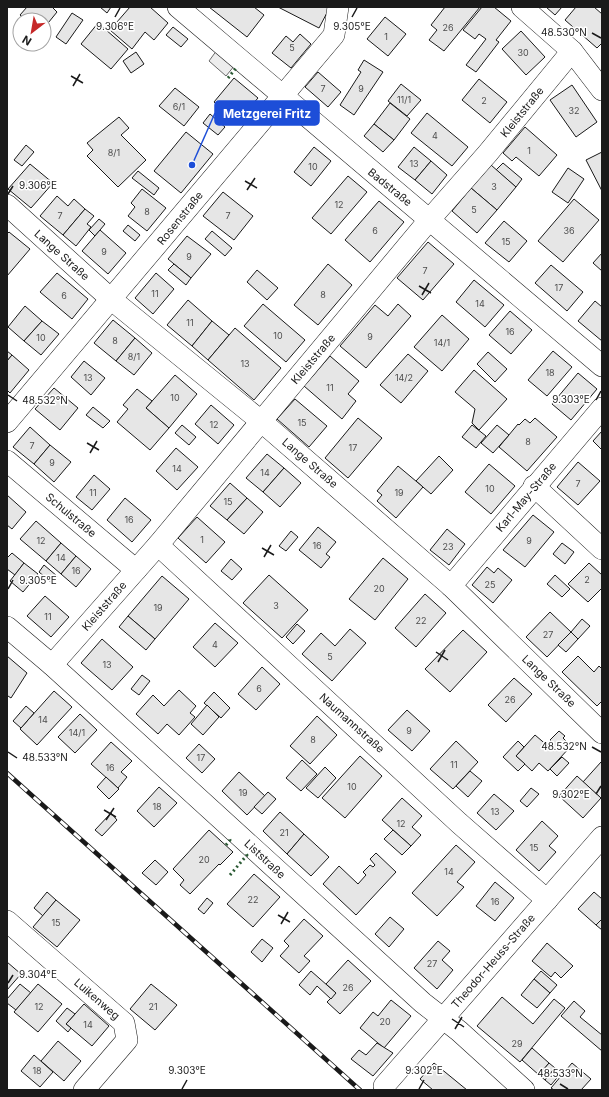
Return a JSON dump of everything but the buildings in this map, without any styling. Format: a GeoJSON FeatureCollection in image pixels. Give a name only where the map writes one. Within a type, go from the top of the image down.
{"type":"FeatureCollection","features":[{"type":"Feature","properties":{"kind":"street","name":"Badstraße"},"geometry":{"type":"LineString","coordinates":[[178,7],[602,366]]}},
{"type":"Feature","properties":{"kind":"street","name":"Rosenstraße"},"geometry":{"type":"LineString","coordinates":[[7,422],[112,300],[232,154],[334,35],[338,7]]}},
{"type":"Feature","properties":{"kind":"street"},"geometry":{"type":"LineString","coordinates":[[522,7],[572,51],[602,90]]}},
{"type":"Feature","properties":{"kind":"street","name":"Kleiststraße"},"geometry":{"type":"LineString","coordinates":[[52,665],[136,570],[262,422],[430,219],[488,153],[572,51]]}},
{"type":"Feature","properties":{"kind":"street","name":"Lange Straße"},"geometry":{"type":"LineString","coordinates":[[7,205],[112,300],[262,422],[451,586],[602,732]]}},
{"type":"Feature","properties":{"kind":"street","name":"Karl-May-Straße"},"geometry":{"type":"LineString","coordinates":[[451,586],[534,486],[602,408]]}},
{"type":"Feature","properties":{"kind":"street","name":"Schulstraße"},"geometry":{"type":"LineString","coordinates":[[7,462],[136,570]]}},
{"type":"Feature","properties":{"kind":"street"},"geometry":{"type":"LineString","coordinates":[[534,486],[602,549]]}},
{"type":"Feature","properties":{"kind":"street","name":"Naumannstraße"},"geometry":{"type":"LineString","coordinates":[[158,544],[460,823],[546,900]]}},
{"type":"Feature","properties":{"kind":"street","name":"Liststraße"},"geometry":{"type":"LineString","coordinates":[[7,627],[52,665],[423,1003],[444,1019],[524,1090]]}},
{"type":"Feature","properties":{"kind":"street","name":"Theodor-Heuss-Straße"},"geometry":{"type":"LineString","coordinates":[[384,1086],[602,837]]}},
{"type":"Feature","properties":{"kind":"street","name":"Luikenweg"},"geometry":{"type":"LineString","coordinates":[[7,921],[124,1022],[127,1040],[84,1090]]}},
{"type":"Feature","properties":{"kind":"shaded area"},"geometry":{"type":"Polygon","coordinates":[[[217,50],[235,65],[226,76],[209,61],[217,50]]]}},
{"type":"Feature","properties":{"kind":"railway"},"geometry":{"type":"LineString","coordinates":[[7,773],[360,1090]]}},
{"type":"Feature","properties":{"kind":"hedge"},"geometry":{"type":"LineString","coordinates":[[228,78],[236,68],[238,69]]}},
{"type":"Feature","properties":{"kind":"hedge"},"geometry":{"type":"LineString","coordinates":[[226,845],[230,840],[229,838]]}},
{"type":"Feature","properties":{"kind":"hedge"},"geometry":{"type":"LineString","coordinates":[[230,875],[247,855],[246,854]]}},
{"type":"Feature","properties":{"kind":"place","name":"Metzgerei Fritz"},"geometry":{"type":"Point","coordinates":[192,165]}}]}
